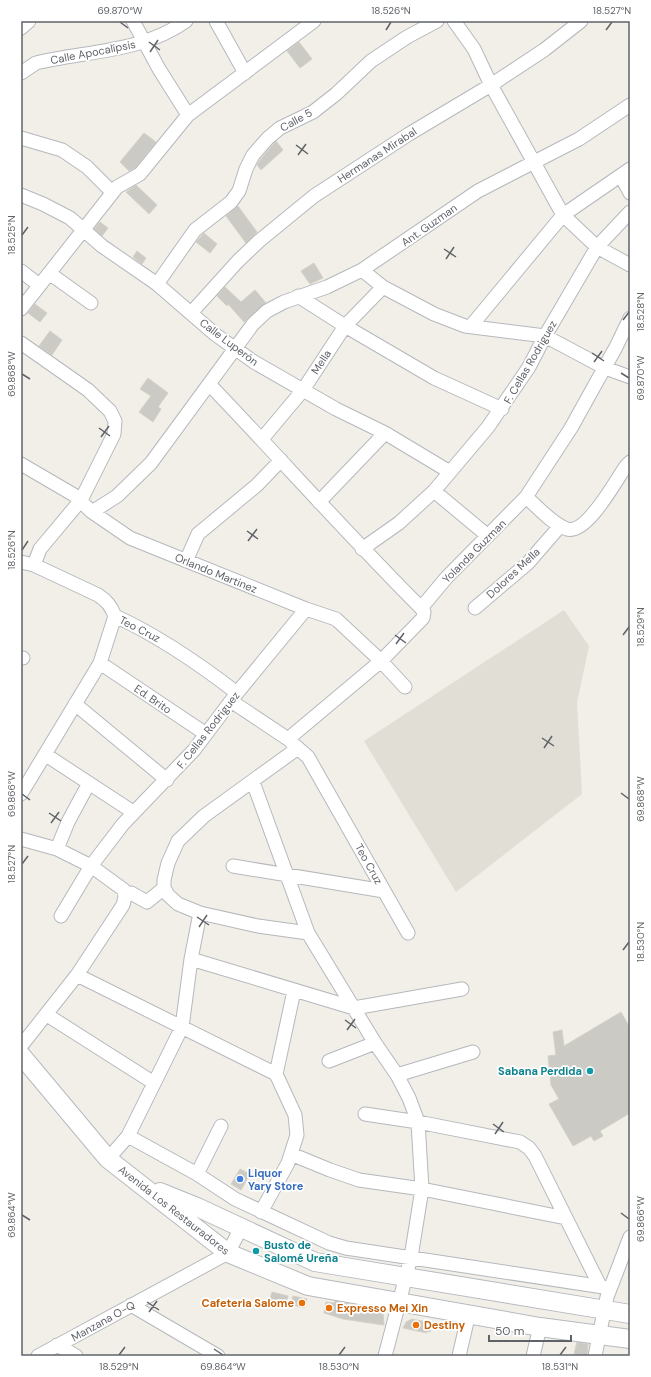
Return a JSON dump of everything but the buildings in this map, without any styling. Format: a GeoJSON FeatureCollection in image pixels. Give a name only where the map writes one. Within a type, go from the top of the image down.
{"type":"FeatureCollection","features":[{"type":"Feature","properties":{"kind":"street"},"geometry":{"type":"LineString","coordinates":[[21,28],[29,21]]}},
{"type":"Feature","properties":{"kind":"street"},"geometry":{"type":"LineString","coordinates":[[133,21],[159,69],[188,115]]}},
{"type":"Feature","properties":{"kind":"street","name":"Calle Apocalípsis"},"geometry":{"type":"LineString","coordinates":[[21,73],[36,63],[145,42],[170,32],[186,21]]}},
{"type":"Feature","properties":{"kind":"street"},"geometry":{"type":"LineString","coordinates":[[216,21],[245,73]]}},
{"type":"Feature","properties":{"kind":"street"},"geometry":{"type":"LineString","coordinates":[[21,309],[48,272],[116,187],[140,174],[188,115],[314,21]]}},
{"type":"Feature","properties":{"kind":"street","name":"Calle 5"},"geometry":{"type":"LineString","coordinates":[[157,284],[195,230],[231,202],[239,192],[246,169],[253,155],[268,138],[280,128],[313,112],[336,94],[371,61],[407,37],[437,21]]}},
{"type":"Feature","properties":{"kind":"street"},"geometry":{"type":"LineString","coordinates":[[454,21],[474,49],[491,85],[562,215],[597,247],[630,265]]}},
{"type":"Feature","properties":{"kind":"street","name":"Hermanas Mirabal"},"geometry":{"type":"LineString","coordinates":[[191,313],[238,261],[259,241],[314,196],[408,134],[491,85],[544,50],[581,21]]}},
{"type":"Feature","properties":{"kind":"street","name":"Ant. Guzman"},"geometry":{"type":"LineString","coordinates":[[92,512],[117,496],[151,463],[253,324],[267,312],[284,302],[327,287],[362,270],[478,191],[533,164],[578,139],[630,105]]}},
{"type":"Feature","properties":{"kind":"street"},"geometry":{"type":"LineString","coordinates":[[21,138],[62,150],[87,167],[112,192]]}},
{"type":"Feature","properties":{"kind":"street"},"geometry":{"type":"LineString","coordinates":[[471,326],[562,215],[625,173],[630,193]]}},
{"type":"Feature","properties":{"kind":"street","name":"Calle Luperón"},"geometry":{"type":"LineString","coordinates":[[21,194],[57,210],[70,218],[82,230],[157,284],[216,335],[254,362],[303,390],[385,433],[450,472]]}},
{"type":"Feature","properties":{"kind":"street","name":"F. Cellas Rodriguez"},"geometry":{"type":"LineString","coordinates":[[362,549],[399,523],[434,491],[502,408],[529,367],[545,336],[597,247],[630,212]]}},
{"type":"Feature","properties":{"kind":"street"},"geometry":{"type":"LineString","coordinates":[[362,270],[384,287],[434,314],[471,326],[545,336],[605,368],[630,377]]}},
{"type":"Feature","properties":{"kind":"street"},"geometry":{"type":"LineString","coordinates":[[21,271],[39,285]]}},
{"type":"Feature","properties":{"kind":"street"},"geometry":{"type":"LineString","coordinates":[[48,272],[91,302]]}},
{"type":"Feature","properties":{"kind":"street","name":"Mella"},"geometry":{"type":"LineString","coordinates":[[262,439],[303,390],[345,326],[384,287]]}},
{"type":"Feature","properties":{"kind":"street"},"geometry":{"type":"LineString","coordinates":[[298,296],[345,326],[434,378],[502,408]]}},
{"type":"Feature","properties":{"kind":"street","name":"Yolanda Guzman"},"geometry":{"type":"LineString","coordinates":[[288,739],[381,661],[423,618],[424,612],[421,608],[447,577],[526,497],[571,428],[605,368],[630,318]]}},
{"type":"Feature","properties":{"kind":"street"},"geometry":{"type":"LineString","coordinates":[[21,343],[88,390],[110,411],[115,421],[114,434],[81,500],[40,548],[34,565]]}},
{"type":"Feature","properties":{"kind":"street"},"geometry":{"type":"LineString","coordinates":[[209,384],[262,439],[362,549],[421,608]]}},
{"type":"Feature","properties":{"kind":"street"},"geometry":{"type":"LineString","coordinates":[[319,502],[385,433]]}},
{"type":"Feature","properties":{"kind":"street"},"geometry":{"type":"LineString","coordinates":[[186,561],[198,534],[257,485],[281,460]]}},
{"type":"Feature","properties":{"kind":"street"},"geometry":{"type":"LineString","coordinates":[[526,497],[560,526],[569,530],[581,527],[593,514],[630,462]]}},
{"type":"Feature","properties":{"kind":"street","name":"Orlando Martinez"},"geometry":{"type":"LineString","coordinates":[[21,464],[68,490],[81,500],[92,512],[130,538],[306,609],[336,619],[381,661],[405,687]]}},
{"type":"Feature","properties":{"kind":"street"},"geometry":{"type":"LineString","coordinates":[[434,491],[488,536]]}},
{"type":"Feature","properties":{"kind":"street","name":"Dolores Mella"},"geometry":{"type":"LineString","coordinates":[[475,608],[528,562],[560,526]]}},
{"type":"Feature","properties":{"kind":"street","name":"Teo Cruz"},"geometry":{"type":"LineString","coordinates":[[21,562],[34,565],[75,583],[106,601],[112,607],[115,616],[167,643],[197,662],[234,697],[276,732],[288,739],[308,757],[408,933]]}},
{"type":"Feature","properties":{"kind":"street","name":"F. Cellas Rodriguez"},"geometry":{"type":"LineString","coordinates":[[61,916],[91,866],[133,812],[167,780],[206,734],[234,697],[306,609]]}},
{"type":"Feature","properties":{"kind":"street"},"geometry":{"type":"LineString","coordinates":[[21,794],[46,755],[100,663],[115,616]]}},
{"type":"Feature","properties":{"kind":"street","name":"Ed. Brito"},"geometry":{"type":"LineString","coordinates":[[100,663],[206,734]]}},
{"type":"Feature","properties":{"kind":"street"},"geometry":{"type":"LineString","coordinates":[[76,704],[167,780]]}},
{"type":"Feature","properties":{"kind":"street"},"geometry":{"type":"LineString","coordinates":[[298,748],[204,816],[178,841],[168,863],[164,880],[164,888],[178,904],[200,913],[258,926],[308,933]]}},
{"type":"Feature","properties":{"kind":"street"},"geometry":{"type":"LineString","coordinates":[[46,755],[133,812]]}},
{"type":"Feature","properties":{"kind":"street"},"geometry":{"type":"LineString","coordinates":[[253,782],[308,933],[375,1043],[397,1075],[409,1098],[418,1122],[422,1189],[411,1257],[385,1356]]}},
{"type":"Feature","properties":{"kind":"street"},"geometry":{"type":"LineString","coordinates":[[57,849],[68,822],[89,783]]}},
{"type":"Feature","properties":{"kind":"street"},"geometry":{"type":"LineString","coordinates":[[21,839],[57,849],[91,866],[124,890],[125,897],[124,905],[77,975],[47,1015],[21,1046]]}},
{"type":"Feature","properties":{"kind":"street"},"geometry":{"type":"LineString","coordinates":[[233,866],[384,891]]}},
{"type":"Feature","properties":{"kind":"street"},"geometry":{"type":"LineString","coordinates":[[125,897],[132,893],[146,902],[164,888]]}},
{"type":"Feature","properties":{"kind":"street"},"geometry":{"type":"LineString","coordinates":[[108,1159],[128,1136],[182,1027],[191,959],[200,913]]}},
{"type":"Feature","properties":{"kind":"street"},"geometry":{"type":"LineString","coordinates":[[191,959],[354,1008],[462,989]]}},
{"type":"Feature","properties":{"kind":"street"},"geometry":{"type":"LineString","coordinates":[[77,975],[276,1074]]}},
{"type":"Feature","properties":{"kind":"street"},"geometry":{"type":"LineString","coordinates":[[261,1212],[291,1154],[297,1135],[295,1114],[276,1074],[294,991]]}},
{"type":"Feature","properties":{"kind":"street"},"geometry":{"type":"LineString","coordinates":[[47,1015],[154,1083]]}},
{"type":"Feature","properties":{"kind":"street"},"geometry":{"type":"LineString","coordinates":[[329,1061],[375,1043]]}},
{"type":"Feature","properties":{"kind":"street"},"geometry":{"type":"LineString","coordinates":[[397,1075],[473,1052]]}},
{"type":"Feature","properties":{"kind":"street","name":"Avenida Los Restauradores"},"geometry":{"type":"LineString","coordinates":[[21,1055],[108,1159],[228,1253],[308,1286],[540,1327],[630,1339]]}},
{"type":"Feature","properties":{"kind":"street"},"geometry":{"type":"LineString","coordinates":[[365,1114],[418,1122],[520,1142],[535,1156],[566,1218],[605,1287]]}},
{"type":"Feature","properties":{"kind":"street"},"geometry":{"type":"LineString","coordinates":[[197,1174],[221,1126]]}},
{"type":"Feature","properties":{"kind":"street"},"geometry":{"type":"LineString","coordinates":[[128,1136],[197,1174],[235,1199],[329,1243],[346,1248],[605,1287]]}},
{"type":"Feature","properties":{"kind":"street"},"geometry":{"type":"LineString","coordinates":[[291,1154],[359,1180],[422,1189],[566,1218]]}},
{"type":"Feature","properties":{"kind":"street"},"geometry":{"type":"LineString","coordinates":[[141,1184],[197,1207],[315,1262],[630,1314]]}},
{"type":"Feature","properties":{"kind":"street"},"geometry":{"type":"LineString","coordinates":[[228,1253],[241,1228]]}},
{"type":"Feature","properties":{"kind":"street"},"geometry":{"type":"LineString","coordinates":[[595,1356],[604,1310],[605,1287],[630,1237]]}},
{"type":"Feature","properties":{"kind":"street","name":"Manzana O-Q"},"geometry":{"type":"LineString","coordinates":[[38,1356],[228,1253]]}},
{"type":"Feature","properties":{"kind":"street"},"geometry":{"type":"LineString","coordinates":[[131,1305],[218,1356]]}},
{"type":"Feature","properties":{"kind":"street"},"geometry":{"type":"LineString","coordinates":[[459,1356],[469,1314]]}},
{"type":"Feature","properties":{"kind":"street"},"geometry":{"type":"LineString","coordinates":[[533,1356],[540,1327]]}},
{"type":"Feature","properties":{"kind":"street"},"geometry":{"type":"LineString","coordinates":[[57,1345],[76,1356]]}},
{"type":"Feature","properties":{"kind":"shaded area"},"geometry":{"type":"Polygon","coordinates":[[[564,610],[589,646],[577,703],[582,794],[456,892],[364,741],[564,610]]]}},
{"type":"Feature","properties":{"kind":"place","name":"Sabana Perdida"},"geometry":{"type":"Point","coordinates":[590,1071]}},
{"type":"Feature","properties":{"kind":"place","name":"Liquor Yary Store"},"geometry":{"type":"Point","coordinates":[240,1179]}},
{"type":"Feature","properties":{"kind":"place","name":"Busto de Salomé Ureña"},"geometry":{"type":"Point","coordinates":[256,1251]}},
{"type":"Feature","properties":{"kind":"place","name":"Cafeteria Salome"},"geometry":{"type":"Point","coordinates":[302,1303]}},
{"type":"Feature","properties":{"kind":"place","name":"Expresso Mei Xin"},"geometry":{"type":"Point","coordinates":[329,1308]}},
{"type":"Feature","properties":{"kind":"place","name":"Destiny"},"geometry":{"type":"Point","coordinates":[416,1325]}}]}
